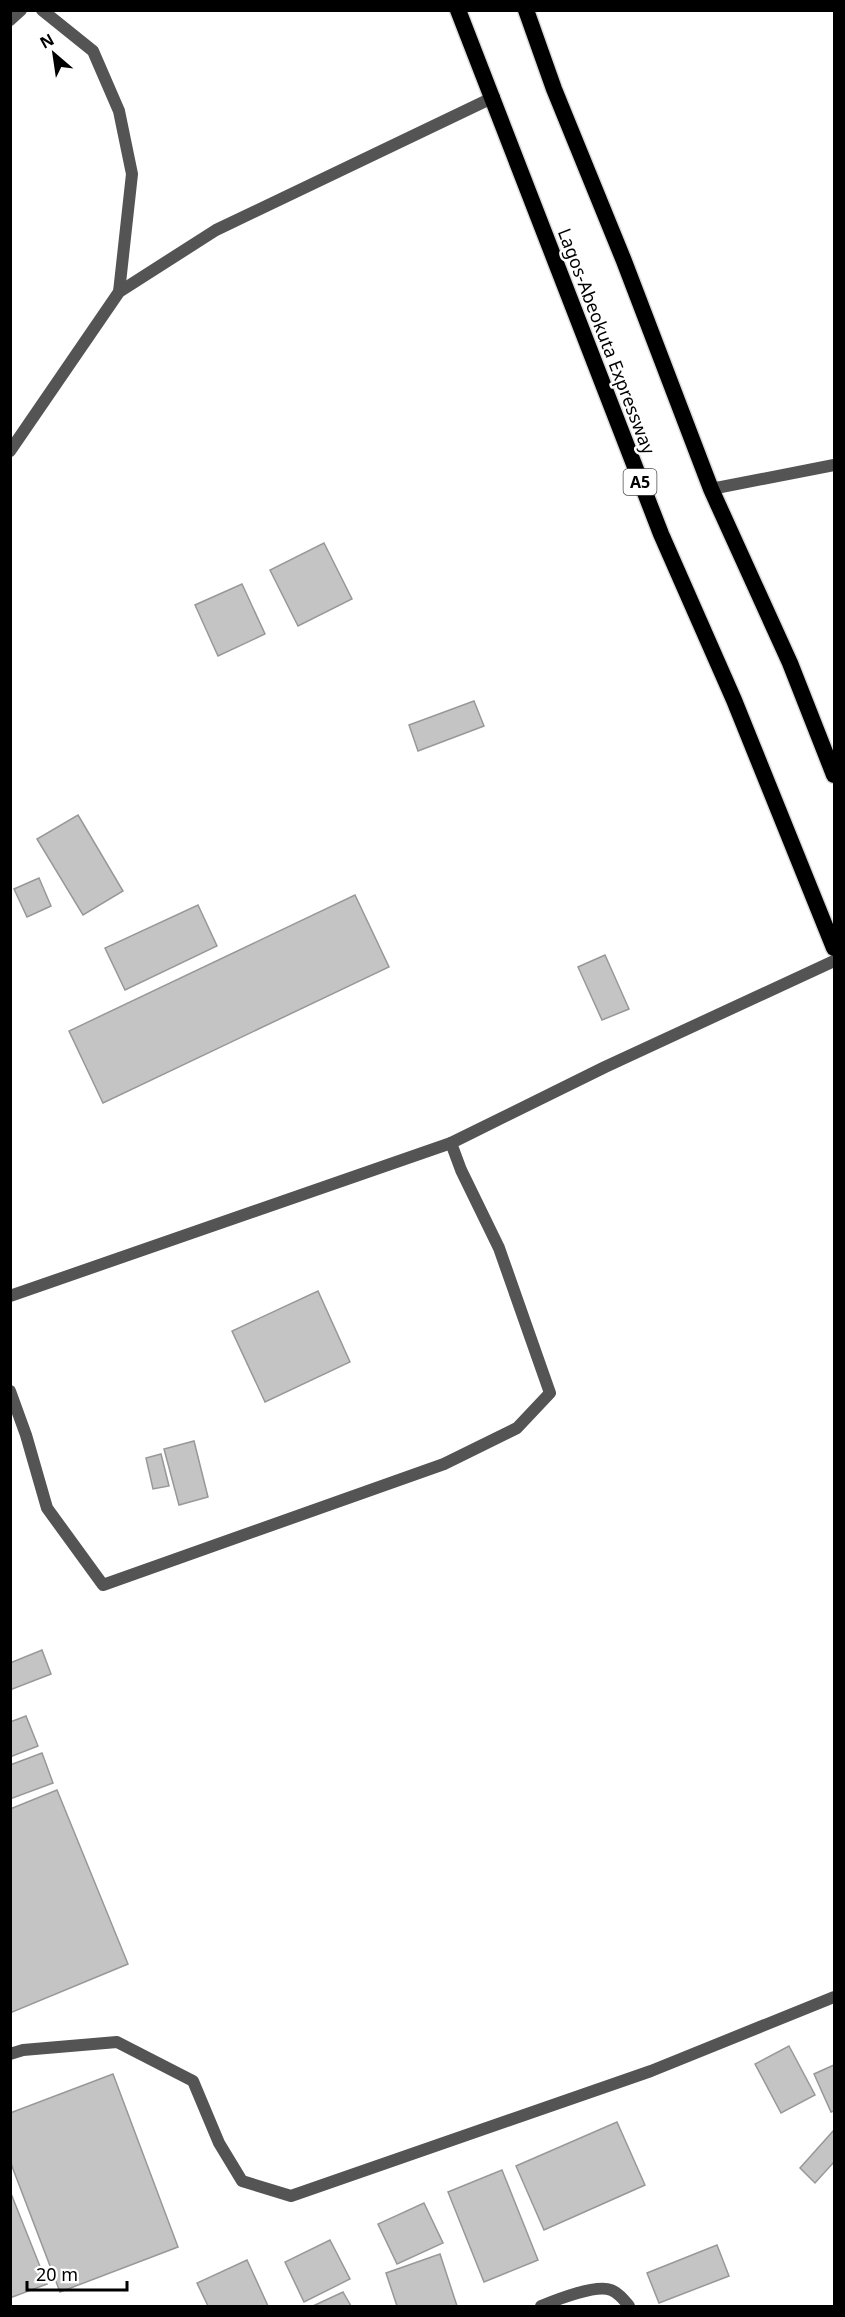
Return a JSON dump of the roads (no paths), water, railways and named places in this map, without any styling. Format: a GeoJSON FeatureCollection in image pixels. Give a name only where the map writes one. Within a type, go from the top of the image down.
{"type":"FeatureCollection","features":[{"type":"Feature","properties":{"kind":"highway","name":"Lagos-Abeokuta Expressway"},"geometry":{"type":"LineString","coordinates":[[458,10],[494,97],[661,534],[734,700],[834,948]]}},
{"type":"Feature","properties":{"kind":"highway"},"geometry":{"type":"LineString","coordinates":[[526,10],[554,89],[624,261],[711,489],[790,663],[834,775]]}},
{"type":"Feature","properties":{"kind":"street"},"geometry":{"type":"LineString","coordinates":[[10,20],[21,10]]}},
{"type":"Feature","properties":{"kind":"street"},"geometry":{"type":"LineString","coordinates":[[42,10],[93,51],[120,111],[132,174],[119,291]]}},
{"type":"Feature","properties":{"kind":"street"},"geometry":{"type":"LineString","coordinates":[[10,452],[119,291],[216,230],[494,97]]}},
{"type":"Feature","properties":{"kind":"street"},"geometry":{"type":"LineString","coordinates":[[711,489],[834,465]]}},
{"type":"Feature","properties":{"kind":"street"},"geometry":{"type":"LineString","coordinates":[[10,1296],[451,1143],[605,1067],[834,961]]}},
{"type":"Feature","properties":{"kind":"street"},"geometry":{"type":"LineString","coordinates":[[10,1392],[26,1435],[46,1508],[103,1585],[444,1464],[517,1428],[550,1393],[500,1248],[461,1170],[451,1143]]}},
{"type":"Feature","properties":{"kind":"street"},"geometry":{"type":"LineString","coordinates":[[10,2054],[22,2050],[117,2042],[193,2081],[219,2143],[242,2181],[291,2196],[651,2071],[834,1997]]}},
{"type":"Feature","properties":{"kind":"street"},"geometry":{"type":"LineString","coordinates":[[541,2307],[588,2291],[609,2289],[618,2294],[629,2307]]}}]}
